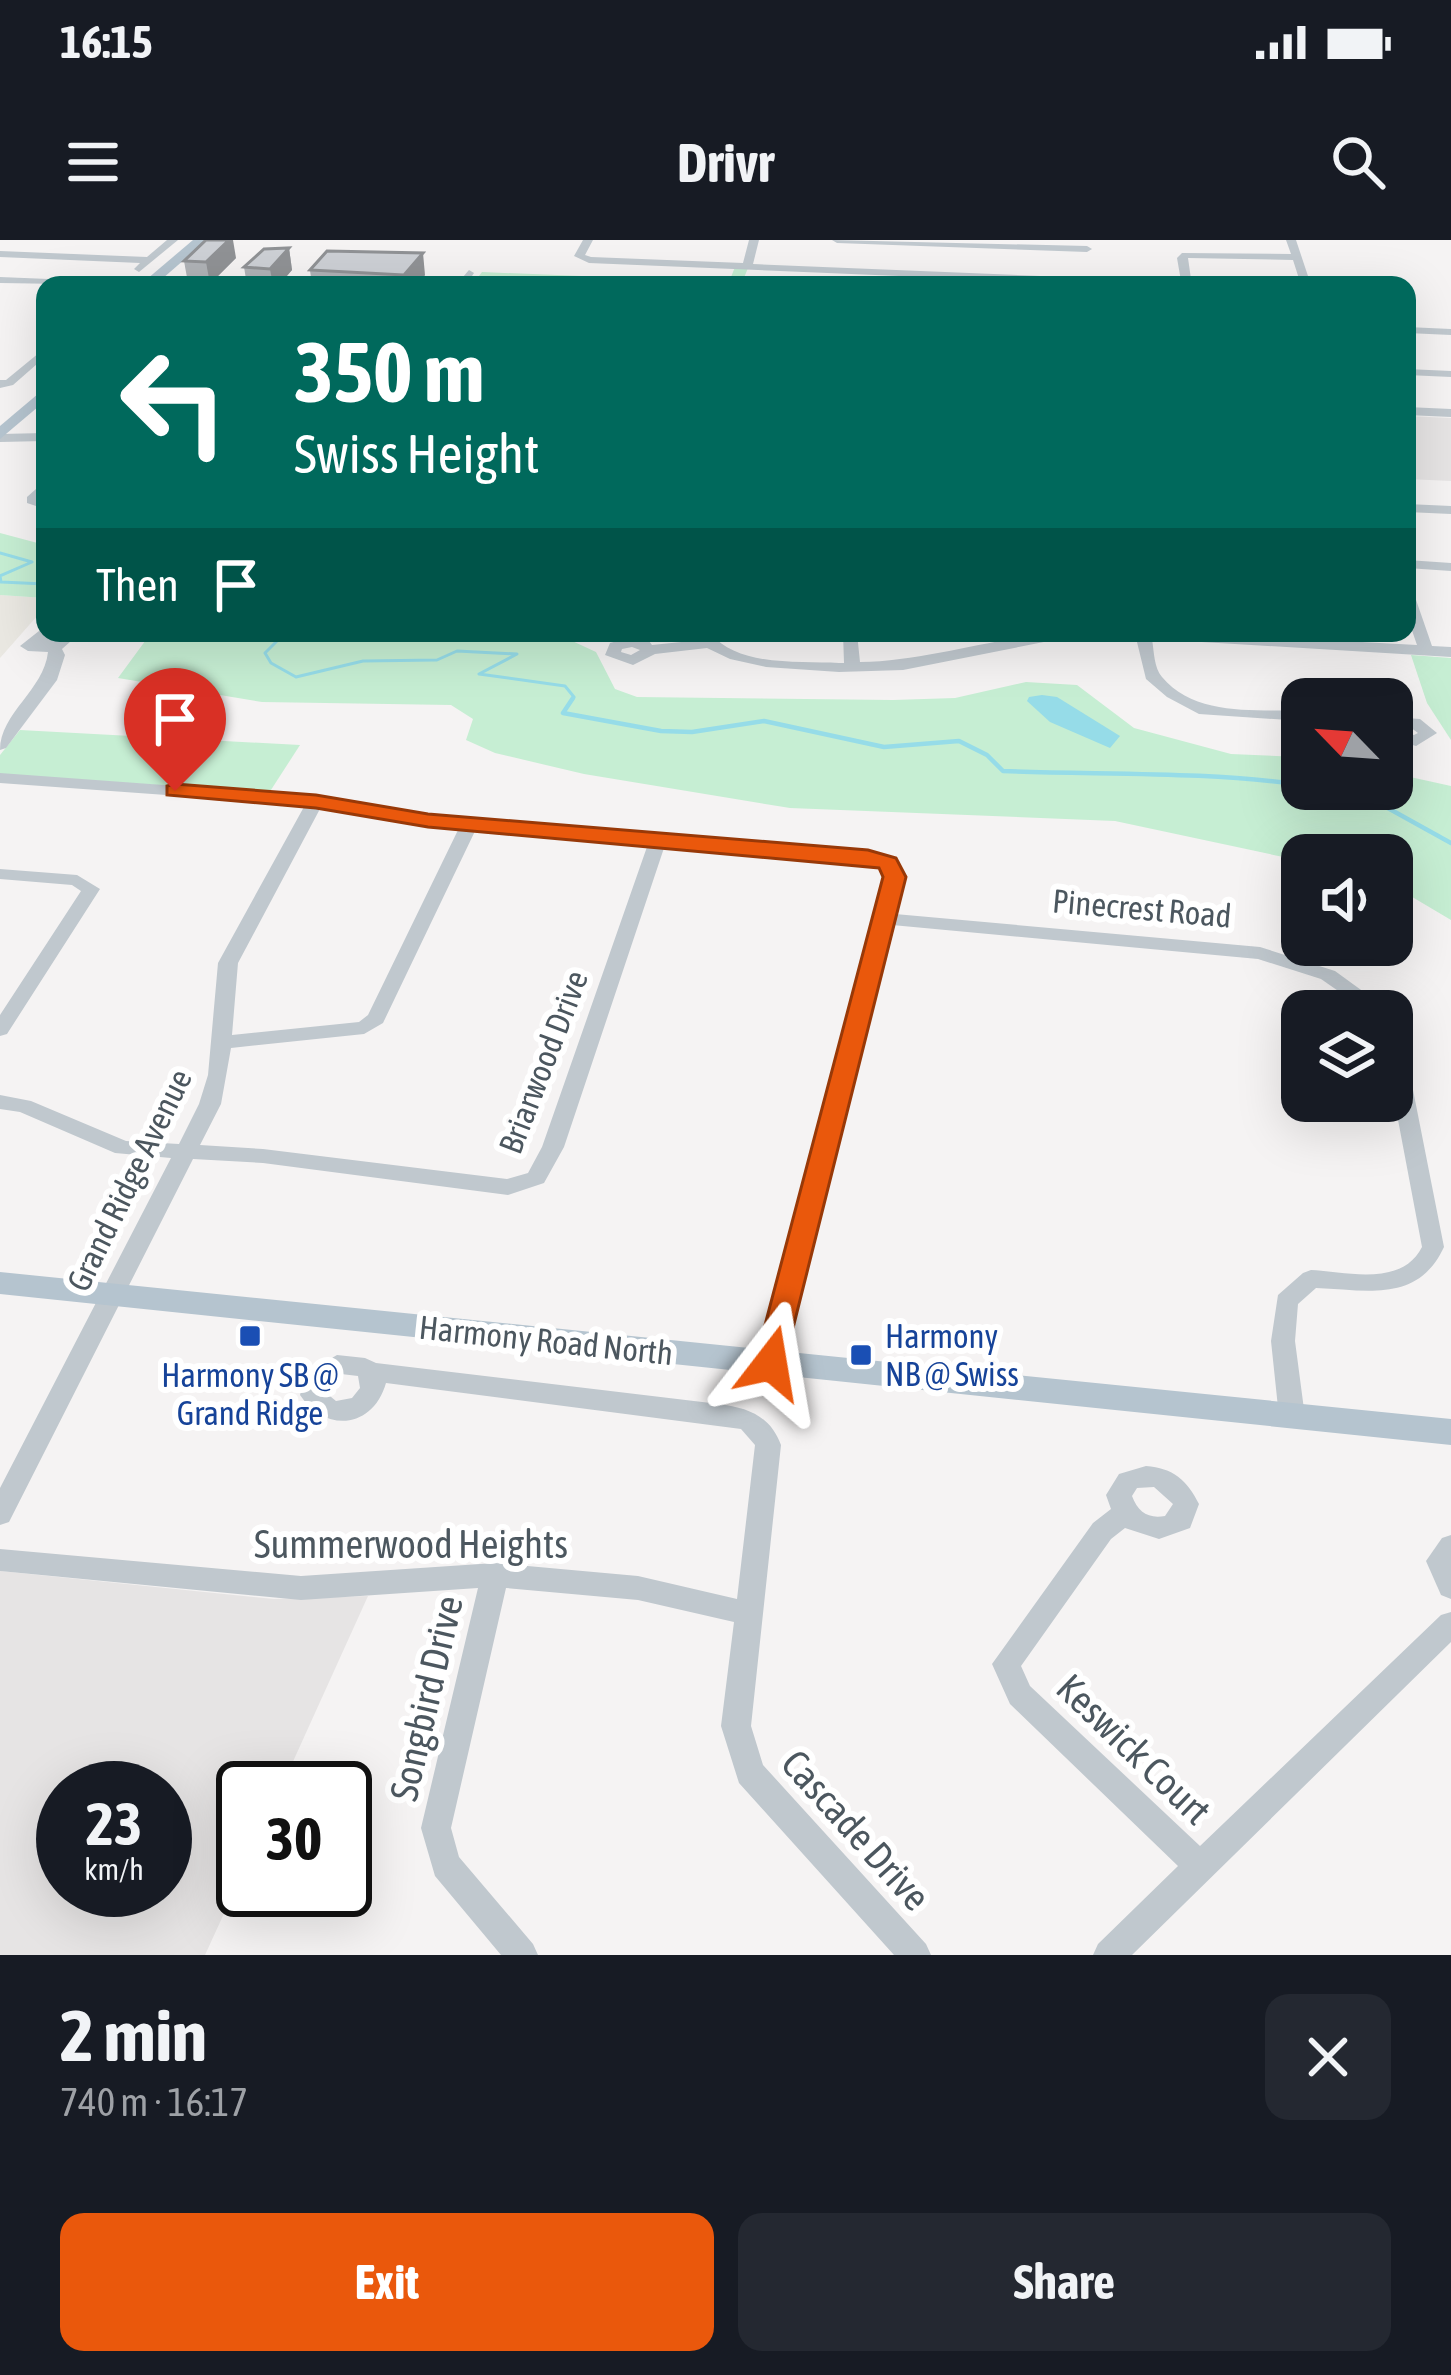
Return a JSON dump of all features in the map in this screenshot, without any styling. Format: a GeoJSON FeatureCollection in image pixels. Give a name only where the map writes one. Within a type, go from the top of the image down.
{"type":"FeatureCollection","features":[{"type":"Feature","properties":{"kind":"main road"},"geometry":{"type":"LineString","coordinates":[[166,276],[202,240]]}},
{"type":"Feature","properties":{"kind":"main road"},"geometry":{"type":"LineString","coordinates":[[3,432],[36,390]]}},
{"type":"Feature","properties":{"kind":"main road"},"geometry":{"type":"LineString","coordinates":[[3,432],[36,401]]}},
{"type":"Feature","properties":{"kind":"main road","name":"Harmony Road North"},"geometry":{"type":"LineString","coordinates":[[0,1283],[1451,1432]]}},
{"type":"Feature","properties":{"kind":"street"},"geometry":{"type":"LineString","coordinates":[[131,276],[173,240]]}},
{"type":"Feature","properties":{"kind":"street"},"geometry":{"type":"LineString","coordinates":[[588,240],[579,256],[586,260],[910,276]]}},
{"type":"Feature","properties":{"kind":"street"},"geometry":{"type":"LineString","coordinates":[[747,266],[754,240]]}},
{"type":"Feature","properties":{"kind":"street"},"geometry":{"type":"LineString","coordinates":[[838,240],[1087,244],[1089,276]]}},
{"type":"Feature","properties":{"kind":"street"},"geometry":{"type":"LineString","coordinates":[[1292,240],[1303,276]]}},
{"type":"Feature","properties":{"kind":"street"},"geometry":{"type":"LineString","coordinates":[[0,254],[149,260]]}},
{"type":"Feature","properties":{"kind":"street"},"geometry":{"type":"LineString","coordinates":[[1185,276],[1182,258],[1186,255],[1296,257]]}},
{"type":"Feature","properties":{"kind":"street"},"geometry":{"type":"LineString","coordinates":[[0,280],[36,281]]}},
{"type":"Feature","properties":{"kind":"street"},"geometry":{"type":"LineString","coordinates":[[0,292],[36,293]]}},
{"type":"Feature","properties":{"kind":"street"},"geometry":{"type":"LineString","coordinates":[[1416,330],[1451,332]]}},
{"type":"Feature","properties":{"kind":"street"},"geometry":{"type":"LineString","coordinates":[[4,384],[36,358]]}},
{"type":"Feature","properties":{"kind":"street"},"geometry":{"type":"LineString","coordinates":[[1416,372],[1451,374]]}},
{"type":"Feature","properties":{"kind":"street"},"geometry":{"type":"LineString","coordinates":[[1416,411],[1451,413]]}},
{"type":"Feature","properties":{"kind":"street"},"geometry":{"type":"LineString","coordinates":[[3,432],[36,436]]}},
{"type":"Feature","properties":{"kind":"street"},"geometry":{"type":"LineString","coordinates":[[1416,508],[1451,510]]}},
{"type":"Feature","properties":{"kind":"street"},"geometry":{"type":"LineString","coordinates":[[1416,564],[1451,566]]}},
{"type":"Feature","properties":{"kind":"street"},"geometry":{"type":"LineString","coordinates":[[1416,621],[1426,650]]}},
{"type":"Feature","properties":{"kind":"street"},"geometry":{"type":"LineString","coordinates":[[650,650],[690,642]]}},
{"type":"Feature","properties":{"kind":"street"},"geometry":{"type":"LineString","coordinates":[[710,642],[743,661],[852,664],[920,663],[996,642]]}},
{"type":"Feature","properties":{"kind":"street"},"geometry":{"type":"LineString","coordinates":[[851,642],[852,664]]}},
{"type":"Feature","properties":{"kind":"street"},"geometry":{"type":"LineString","coordinates":[[1145,642],[1151,676],[1200,710],[1281,715]]}},
{"type":"Feature","properties":{"kind":"street"},"geometry":{"type":"LineString","coordinates":[[1284,642],[1451,652]]}},
{"type":"Feature","properties":{"kind":"street"},"geometry":{"type":"LineString","coordinates":[[0,745],[49,680],[56,663],[54,648]]}},
{"type":"Feature","properties":{"kind":"street"},"geometry":{"type":"LineString","coordinates":[[1413,722],[1430,733],[1413,740]]}},
{"type":"Feature","properties":{"kind":"street"},"geometry":{"type":"LineString","coordinates":[[0,778],[316,801],[470,824],[868,857],[888,863],[895,877],[771,1363]]}},
{"type":"Feature","properties":{"kind":"street","name":"Grand Ridge Avenue"},"geometry":{"type":"LineString","coordinates":[[0,1514],[214,1090],[228,963],[316,801]]}},
{"type":"Feature","properties":{"kind":"street"},"geometry":{"type":"LineString","coordinates":[[220,1043],[364,1028],[376,1019],[470,824]]}},
{"type":"Feature","properties":{"kind":"street","name":"Briarwood Drive"},"geometry":{"type":"LineString","coordinates":[[187,1149],[508,1187],[536,1178],[554,1147],[658,841]]}},
{"type":"Feature","properties":{"kind":"street"},"geometry":{"type":"LineString","coordinates":[[0,874],[76,880],[91,889],[0,1030]]}},
{"type":"Feature","properties":{"kind":"street","name":"Pinecrest Road"},"geometry":{"type":"LineString","coordinates":[[884,920],[1260,953],[1328,975],[1350,990]]}},
{"type":"Feature","properties":{"kind":"street"},"geometry":{"type":"LineString","coordinates":[[0,1102],[24,1106],[124,1148],[187,1149]]}},
{"type":"Feature","properties":{"kind":"street"},"geometry":{"type":"LineString","coordinates":[[1292,1417],[1283,1341],[1286,1301],[1311,1280],[1376,1282],[1418,1274],[1429,1262],[1433,1247],[1409,1122]]}},
{"type":"Feature","properties":{"kind":"street","name":"Cascade Drive"},"geometry":{"type":"LineString","coordinates":[[371,1372],[751,1420],[768,1436],[736,1726],[750,1773],[915,1955]]}},
{"type":"Feature","properties":{"kind":"street","name":"Keswick Court"},"geometry":{"type":"LineString","coordinates":[[1125,1513],[1102,1531],[1006,1664],[1020,1695],[1202,1868]]}},
{"type":"Feature","properties":{"kind":"street"},"geometry":{"type":"LineString","coordinates":[[1451,1546],[1439,1561],[1451,1587]]}},
{"type":"Feature","properties":{"kind":"street","name":"Summerwood Heights"},"geometry":{"type":"LineString","coordinates":[[0,1560],[301,1588],[495,1575],[638,1588],[748,1612]]}},
{"type":"Feature","properties":{"kind":"street","name":"Songbird Drive"},"geometry":{"type":"LineString","coordinates":[[495,1575],[436,1828],[446,1865],[522,1955]]}},
{"type":"Feature","properties":{"kind":"street"},"geometry":{"type":"LineString","coordinates":[[1109,1955],[1451,1624]]}},
{"type":"Feature","properties":{"kind":"shaded area"},"geometry":{"type":"Polygon","coordinates":[[[1416,416],[1451,418],[1451,481],[1416,479],[1416,416]]]}},
{"type":"Feature","properties":{"kind":"shaded area"},"geometry":{"type":"Polygon","coordinates":[[[0,595],[36,597],[36,617],[0,658],[0,595]]]}},
{"type":"Feature","properties":{"kind":"shaded area"},"geometry":{"type":"Polygon","coordinates":[[[0,1571],[274,1599],[368,1596],[293,1761],[216,1761],[216,1917],[222,1917],[205,1955],[0,1955],[0,1571]]]}},
{"type":"Feature","properties":{"kind":"green space"},"geometry":{"type":"Polygon","coordinates":[[[735,267],[748,268],[745,276],[731,276],[735,267]]]}},
{"type":"Feature","properties":{"kind":"green space"},"geometry":{"type":"Polygon","coordinates":[[[482,272],[581,276],[479,276],[482,272]]]}},
{"type":"Feature","properties":{"kind":"green space"},"geometry":{"type":"Polygon","coordinates":[[[0,533],[36,543],[36,597],[0,595],[0,533]]]}},
{"type":"Feature","properties":{"kind":"green space"},"geometry":{"type":"Polygon","coordinates":[[[144,642],[574,642],[596,652],[615,689],[637,697],[893,700],[955,698],[1026,682],[1077,685],[1134,728],[1231,754],[1281,756],[1281,810],[1413,810],[1413,778],[1451,786],[1451,920],[1413,897],[1413,834],[1281,834],[1281,857],[1115,821],[790,808],[584,774],[495,753],[466,740],[473,719],[451,705],[262,702],[118,678],[144,642]]]}},
{"type":"Feature","properties":{"kind":"green space"},"geometry":{"type":"Polygon","coordinates":[[[1411,655],[1451,658],[1451,740],[1427,703],[1411,655]]]}},
{"type":"Feature","properties":{"kind":"green space"},"geometry":{"type":"Polygon","coordinates":[[[20,730],[300,745],[269,793],[0,774],[0,755],[20,730]]]}},
{"type":"Feature","properties":{"kind":"water"},"geometry":{"type":"Polygon","coordinates":[[[1042,695],[1057,697],[1120,736],[1110,748],[1050,722],[1027,701],[1042,695]]]}},
{"type":"Feature","properties":{"kind":"building"},"geometry":{"type":"Polygon","coordinates":[[[206,240],[229,240],[206,262],[184,261],[206,240]]]}},
{"type":"Feature","properties":{"kind":"building"},"geometry":{"type":"Polygon","coordinates":[[[289,248],[270,269],[244,267],[264,249],[289,248]]]}},
{"type":"Feature","properties":{"kind":"building"},"geometry":{"type":"Polygon","coordinates":[[[327,251],[423,253],[404,275],[310,270],[327,251]]]}},
{"type":"Feature","properties":{"kind":"waterway"},"geometry":{"type":"LineString","coordinates":[[0,553],[32,562],[0,576],[1,582],[36,584]]}},
{"type":"Feature","properties":{"kind":"waterway"},"geometry":{"type":"LineString","coordinates":[[276,642],[265,653],[271,663],[296,677],[363,661],[437,660],[457,651],[517,654],[479,674],[565,686],[574,697],[571,701]]}},
{"type":"Feature","properties":{"kind":"waterway"},"geometry":{"type":"LineString","coordinates":[[571,701],[563,713],[661,731],[692,732],[764,721],[884,747],[959,741],[987,755],[1003,771],[1190,775],[1281,783]]}},
{"type":"Feature","properties":{"kind":"waterway"},"geometry":{"type":"LineString","coordinates":[[1391,810],[1451,843]]}},
{"type":"Feature","properties":{"kind":"place","name":"Harmony SB @ Grand Ridge"},"geometry":{"type":"Point","coordinates":[250,1336]}},
{"type":"Feature","properties":{"kind":"place","name":"Harmony NB @ Swiss"},"geometry":{"type":"Point","coordinates":[861,1355]}},
{"type":"Feature","properties":{"kind":"route"},"geometry":{"type":"LineString","coordinates":[[175,791],[316,801],[428,820],[868,857],[888,863],[895,877],[771,1363]]}}]}
